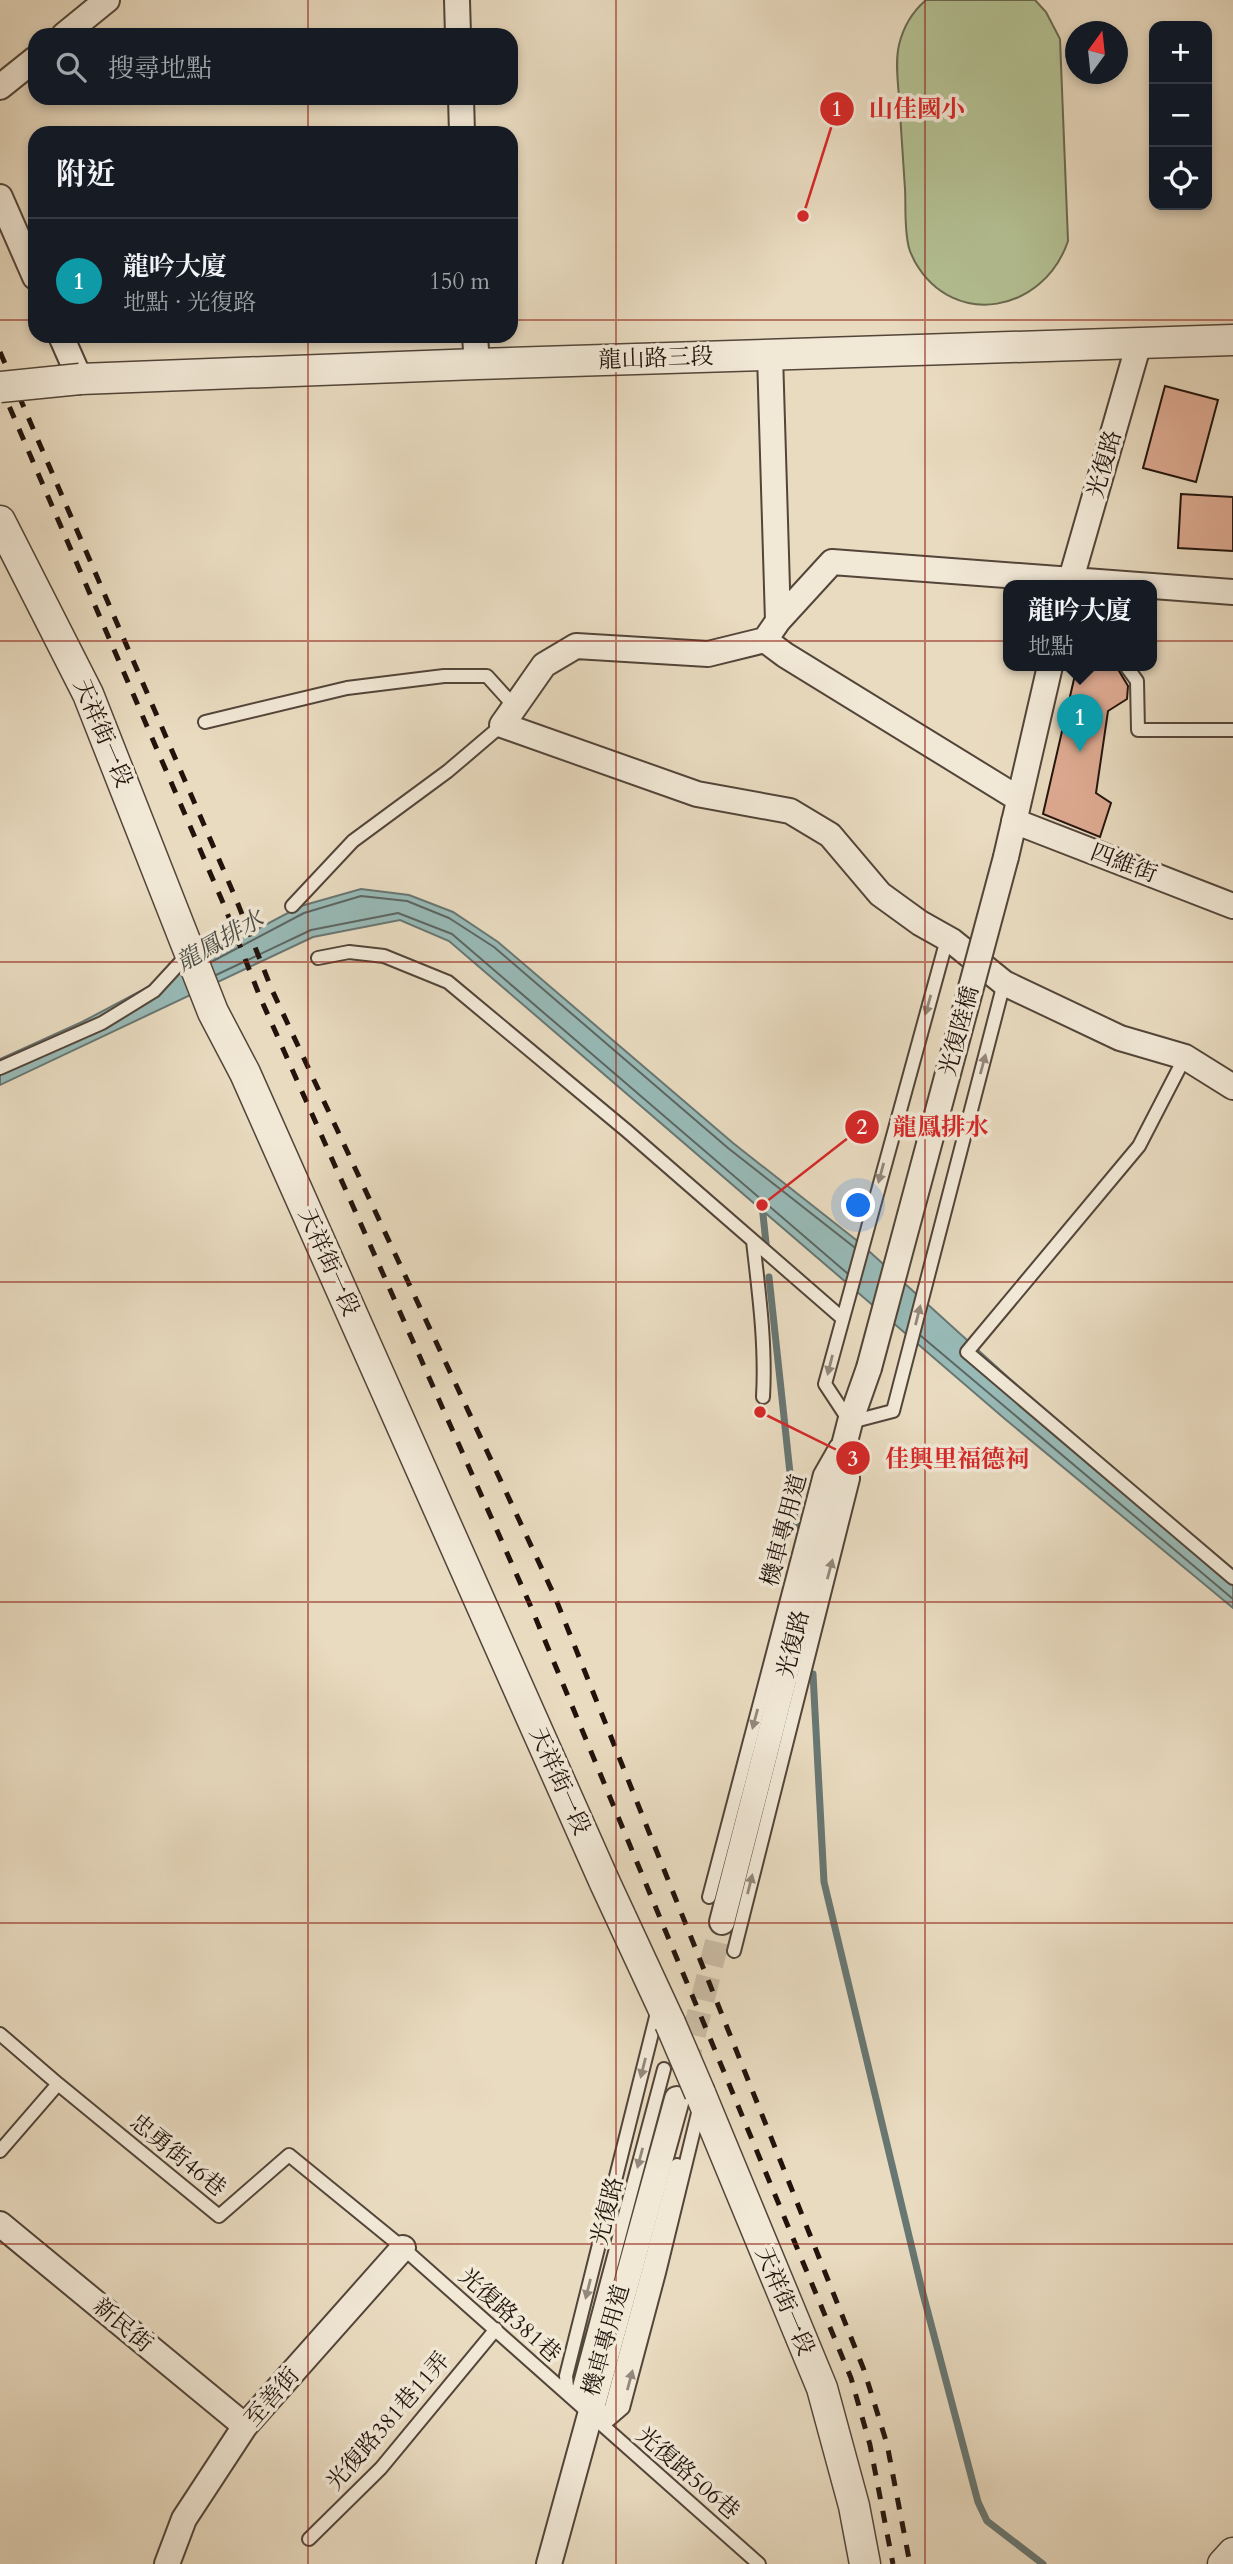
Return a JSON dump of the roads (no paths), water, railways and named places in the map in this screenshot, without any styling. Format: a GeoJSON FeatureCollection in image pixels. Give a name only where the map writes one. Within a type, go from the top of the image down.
{"type":"FeatureCollection","features":[{"type":"Feature","properties":{"kind":"street"},"geometry":{"type":"LineString","coordinates":[[73,28],[107,0]]}},
{"type":"Feature","properties":{"kind":"street"},"geometry":{"type":"LineString","coordinates":[[457,0],[458,28]]}},
{"type":"Feature","properties":{"kind":"street"},"geometry":{"type":"LineString","coordinates":[[0,87],[28,65]]}},
{"type":"Feature","properties":{"kind":"street"},"geometry":{"type":"LineString","coordinates":[[461,105],[462,126]]}},
{"type":"Feature","properties":{"kind":"street"},"geometry":{"type":"LineString","coordinates":[[0,197],[24,223],[28,243]]}},
{"type":"Feature","properties":{"kind":"street","name":"龍山路三段"},"geometry":{"type":"LineString","coordinates":[[0,387],[476,350],[770,355],[1233,341]]}},
{"type":"Feature","properties":{"kind":"street"},"geometry":{"type":"LineString","coordinates":[[64,343],[80,379]]}},
{"type":"Feature","properties":{"kind":"street","name":"光復路"},"geometry":{"type":"LineString","coordinates":[[1071,580],[1139,343]]}},
{"type":"Feature","properties":{"kind":"street"},"geometry":{"type":"LineString","coordinates":[[770,355],[772,630]]}},
{"type":"Feature","properties":{"kind":"street","name":"天祥街一段"},"geometry":{"type":"LineString","coordinates":[[0,521],[88,694],[213,1012],[245,1073],[665,2012],[692,2103],[822,2388],[854,2506],[865,2564]]}},
{"type":"Feature","properties":{"kind":"street"},"geometry":{"type":"LineString","coordinates":[[1046,580],[832,562],[772,630],[708,654],[576,646],[544,665],[509,716],[697,794],[790,811],[830,835],[880,894],[947,939],[1004,983],[1120,1038],[1185,1057],[1233,1087]]}},
{"type":"Feature","properties":{"kind":"street"},"geometry":{"type":"LineString","coordinates":[[1157,587],[1233,592]]}},
{"type":"Feature","properties":{"kind":"street","name":"四維街"},"geometry":{"type":"LineString","coordinates":[[772,630],[785,655],[1017,810],[1233,906]]}},
{"type":"Feature","properties":{"kind":"street"},"geometry":{"type":"LineString","coordinates":[[1017,810],[1050,671]]}},
{"type":"Feature","properties":{"kind":"street","name":"光復陸橋"},"geometry":{"type":"LineString","coordinates":[[869,1367],[1017,810]]}},
{"type":"Feature","properties":{"kind":"street","name":"光復路"},"geometry":{"type":"LineString","coordinates":[[722,1922],[850,1422],[869,1367]]}},
{"type":"Feature","properties":{"kind":"street","name":"光復路"},"geometry":{"type":"LineString","coordinates":[[549,2564],[589,2414],[692,2103]]}},
{"type":"Feature","properties":{"kind":"street","name":"新民街"},"geometry":{"type":"LineString","coordinates":[[0,2224],[245,2426]]}},
{"type":"Feature","properties":{"kind":"street","name":"至善街"},"geometry":{"type":"LineString","coordinates":[[167,2564],[184,2519],[245,2426],[403,2248]]}},
{"type":"Feature","properties":{"kind":"street"},"geometry":{"type":"LineString","coordinates":[[1223,2564],[1233,2553]]}},
{"type":"Feature","properties":{"kind":"lane"},"geometry":{"type":"LineString","coordinates":[[1130,671],[1137,681],[1138,730],[1233,730]]}},
{"type":"Feature","properties":{"kind":"lane"},"geometry":{"type":"LineString","coordinates":[[205,722],[347,688],[444,677],[487,676],[509,716],[448,771],[353,841],[292,906]]}},
{"type":"Feature","properties":{"kind":"lane"},"geometry":{"type":"LineString","coordinates":[[734,1951],[853,1479],[850,1422],[825,1384],[947,939]]}},
{"type":"Feature","properties":{"kind":"lane"},"geometry":{"type":"LineString","coordinates":[[318,958],[349,951],[384,956],[448,982],[626,1131],[842,1318]]}},
{"type":"Feature","properties":{"kind":"lane"},"geometry":{"type":"LineString","coordinates":[[0,1068],[102,1023],[153,991],[190,952]]}},
{"type":"Feature","properties":{"kind":"lane"},"geometry":{"type":"LineString","coordinates":[[850,1422],[893,1411],[1004,983]]}},
{"type":"Feature","properties":{"kind":"lane"},"geometry":{"type":"LineString","coordinates":[[1185,1057],[1139,1146],[967,1352],[1233,1578]]}},
{"type":"Feature","properties":{"kind":"lane"},"geometry":{"type":"LineString","coordinates":[[753,1241],[765,1375],[763,1397]]}},
{"type":"Feature","properties":{"kind":"lane","name":"機車專用道"},"geometry":{"type":"LineString","coordinates":[[709,1897],[820,1474],[850,1422]]}},
{"type":"Feature","properties":{"kind":"lane","name":"光復路"},"geometry":{"type":"LineString","coordinates":[[589,2414],[567,2387],[566,2376],[665,2012]]}},
{"type":"Feature","properties":{"kind":"lane"},"geometry":{"type":"LineString","coordinates":[[0,2034],[58,2084],[0,2151]]}},
{"type":"Feature","properties":{"kind":"lane","name":"機車專用道"},"geometry":{"type":"LineString","coordinates":[[589,2414],[579,2387],[664,2069]]}},
{"type":"Feature","properties":{"kind":"lane","name":"忠勇街46巷"},"geometry":{"type":"LineString","coordinates":[[58,2084],[219,2216],[289,2155],[403,2248]]}},
{"type":"Feature","properties":{"kind":"lane","name":"光復路381巷"},"geometry":{"type":"LineString","coordinates":[[403,2248],[589,2414]]}},
{"type":"Feature","properties":{"kind":"lane","name":"光復路381巷11弄"},"geometry":{"type":"LineString","coordinates":[[309,2539],[381,2468],[496,2329]]}},
{"type":"Feature","properties":{"kind":"lane","name":"光復路506巷"},"geometry":{"type":"LineString","coordinates":[[589,2414],[759,2564]]}},
{"type":"Feature","properties":{"kind":"water"},"geometry":{"type":"Polygon","coordinates":[[[361,889],[409,895],[453,912],[498,942],[733,1143],[860,1243],[1010,1379],[1233,1570],[1233,1608],[1005,1419],[449,941],[400,920],[313,937],[0,1085],[0,1059],[82,1022],[301,906],[361,889]]]}},
{"type":"Feature","properties":{"kind":"waterway"},"geometry":{"type":"LineString","coordinates":[[762,1205],[766,1243]]}},
{"type":"Feature","properties":{"kind":"waterway"},"geometry":{"type":"LineString","coordinates":[[769,1277],[796,1529]]}},
{"type":"Feature","properties":{"kind":"waterway"},"geometry":{"type":"LineString","coordinates":[[813,1674],[824,1882],[922,2290],[978,2502],[987,2521],[1043,2564]]}},
{"type":"Feature","properties":{"kind":"tunnel"},"geometry":{"type":"LineString","coordinates":[[685,2070],[722,1922]]}},
{"type":"Feature","properties":{"kind":"railway"},"geometry":{"type":"LineString","coordinates":[[0,352],[236,899],[272,990],[555,1597],[864,2370],[887,2444],[910,2564]]}},
{"type":"Feature","properties":{"kind":"railway"},"geometry":{"type":"LineString","coordinates":[[0,385],[224,905],[260,997],[531,1607],[851,2378],[870,2445],[893,2564]]}},
{"type":"Feature","properties":{"kind":"place","name":"山佳國小"},"geometry":{"type":"Point","coordinates":[803,216]}},
{"type":"Feature","properties":{"kind":"place","name":"龍吟大廈"},"geometry":{"type":"Point","coordinates":[1080,752]}},
{"type":"Feature","properties":{"kind":"place","name":"龍鳳排水"},"geometry":{"type":"Point","coordinates":[762,1205]}},
{"type":"Feature","properties":{"kind":"place","name":"佳興里福德祠"},"geometry":{"type":"Point","coordinates":[760,1412]}}]}
